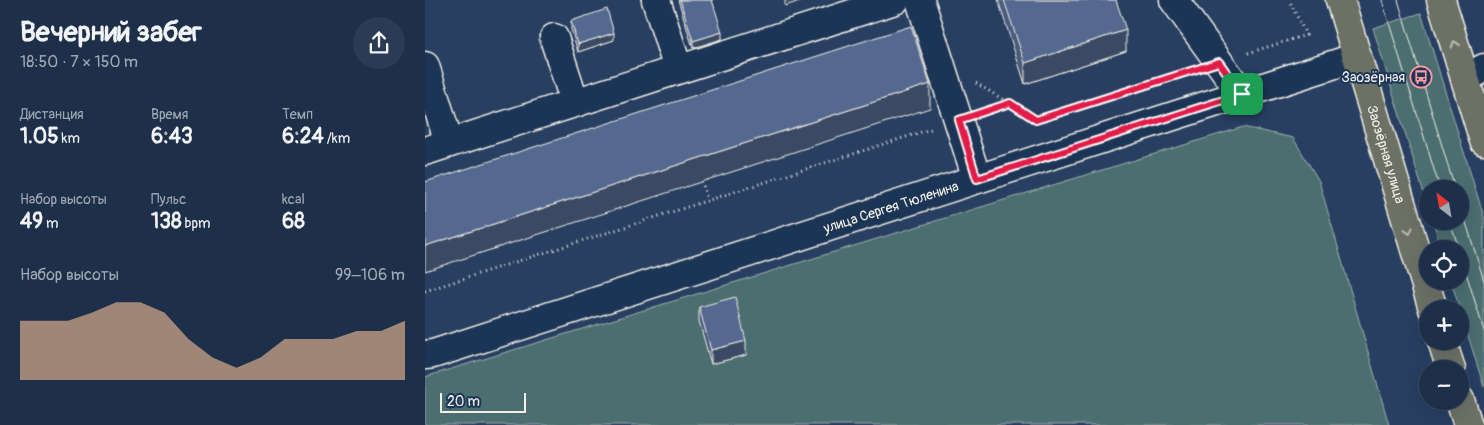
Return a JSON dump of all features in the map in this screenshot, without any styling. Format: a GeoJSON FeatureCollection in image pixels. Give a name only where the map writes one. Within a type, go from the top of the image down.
{"type":"FeatureCollection","features":[{"type":"Feature","properties":{"kind":"main road","name":"Заозёрная улица"},"geometry":{"type":"LineString","coordinates":[[1340,0],[1430,300]]}},
{"type":"Feature","properties":{"kind":"main road"},"geometry":{"type":"LineString","coordinates":[[1441,0],[1475,73],[1484,141]]}},
{"type":"Feature","properties":{"kind":"main road"},"geometry":{"type":"LineString","coordinates":[[1463,410],[1468,425]]}},
{"type":"Feature","properties":{"kind":"street"},"geometry":{"type":"LineString","coordinates":[[656,0],[678,69]]}},
{"type":"Feature","properties":{"kind":"street"},"geometry":{"type":"LineString","coordinates":[[425,66],[437,147],[895,0]]}},
{"type":"Feature","properties":{"kind":"street"},"geometry":{"type":"LineString","coordinates":[[920,0],[977,179]]}},
{"type":"Feature","properties":{"kind":"street"},"geometry":{"type":"LineString","coordinates":[[1174,0],[1242,94]]}},
{"type":"Feature","properties":{"kind":"street"},"geometry":{"type":"LineString","coordinates":[[554,38],[575,103]]}},
{"type":"Feature","properties":{"kind":"street","name":"улица Сергея Тюленина"},"geometry":{"type":"LineString","coordinates":[[425,355],[1357,57]]}},
{"type":"Feature","properties":{"kind":"path"},"geometry":{"type":"LineString","coordinates":[[425,291],[1010,103],[1036,120],[1306,35],[1289,0]]}},
{"type":"Feature","properties":{"kind":"path"},"geometry":{"type":"LineString","coordinates":[[702,181],[708,200]]}},
{"type":"Feature","properties":{"kind":"green space"},"geometry":{"type":"Polygon","coordinates":[[[1421,13],[1484,217],[1484,387],[1469,339],[1469,300],[1457,300],[1454,290],[1469,290],[1469,240],[1438,240],[1436,230],[1469,230],[1469,180],[1420,180],[1373,28],[1421,13]]]}},
{"type":"Feature","properties":{"kind":"green space"},"geometry":{"type":"Polygon","coordinates":[[[1243,127],[1293,138],[1319,181],[1389,425],[425,425],[425,377],[1243,127]]]}},
{"type":"Feature","properties":{"kind":"building"},"geometry":{"type":"Polygon","coordinates":[[[680,0],[712,0],[722,32],[693,41],[680,0]]]}},
{"type":"Feature","properties":{"kind":"building"},"geometry":{"type":"Polygon","coordinates":[[[1004,0],[1116,0],[1126,30],[1025,63],[1004,0]]]}},
{"type":"Feature","properties":{"kind":"building"},"geometry":{"type":"Polygon","coordinates":[[[607,9],[614,33],[578,44],[571,21],[607,9]]]}},
{"type":"Feature","properties":{"kind":"building"},"geometry":{"type":"Polygon","coordinates":[[[911,26],[930,84],[425,246],[425,182],[911,26]]]}},
{"type":"Feature","properties":{"kind":"building"},"geometry":{"type":"Polygon","coordinates":[[[735,297],[746,341],[711,350],[699,307],[735,297]]]}},
{"type":"Feature","properties":{"kind":"tram line"},"geometry":{"type":"LineString","coordinates":[[1382,0],[1437,180]]}},
{"type":"Feature","properties":{"kind":"tram line"},"geometry":{"type":"LineString","coordinates":[[1398,0],[1452,180]]}},
{"type":"Feature","properties":{"kind":"tram line"},"geometry":{"type":"LineString","coordinates":[[1453,230],[1456,240]]}},
{"type":"Feature","properties":{"kind":"tram line"},"geometry":{"type":"LineString","coordinates":[[1468,230],[1484,281]]}},
{"type":"Feature","properties":{"kind":"tram line"},"geometry":{"type":"LineString","coordinates":[[1469,282],[1484,331]]}},
{"type":"Feature","properties":{"kind":"place","name":"Заозёрная"},"geometry":{"type":"Point","coordinates":[1421,77]}},
{"type":"Feature","properties":{"kind":"route"},"geometry":{"type":"LineString","coordinates":[[1219,62],[1242,94],[977,179],[959,120],[1010,103],[1036,120],[1219,62]]}}]}
